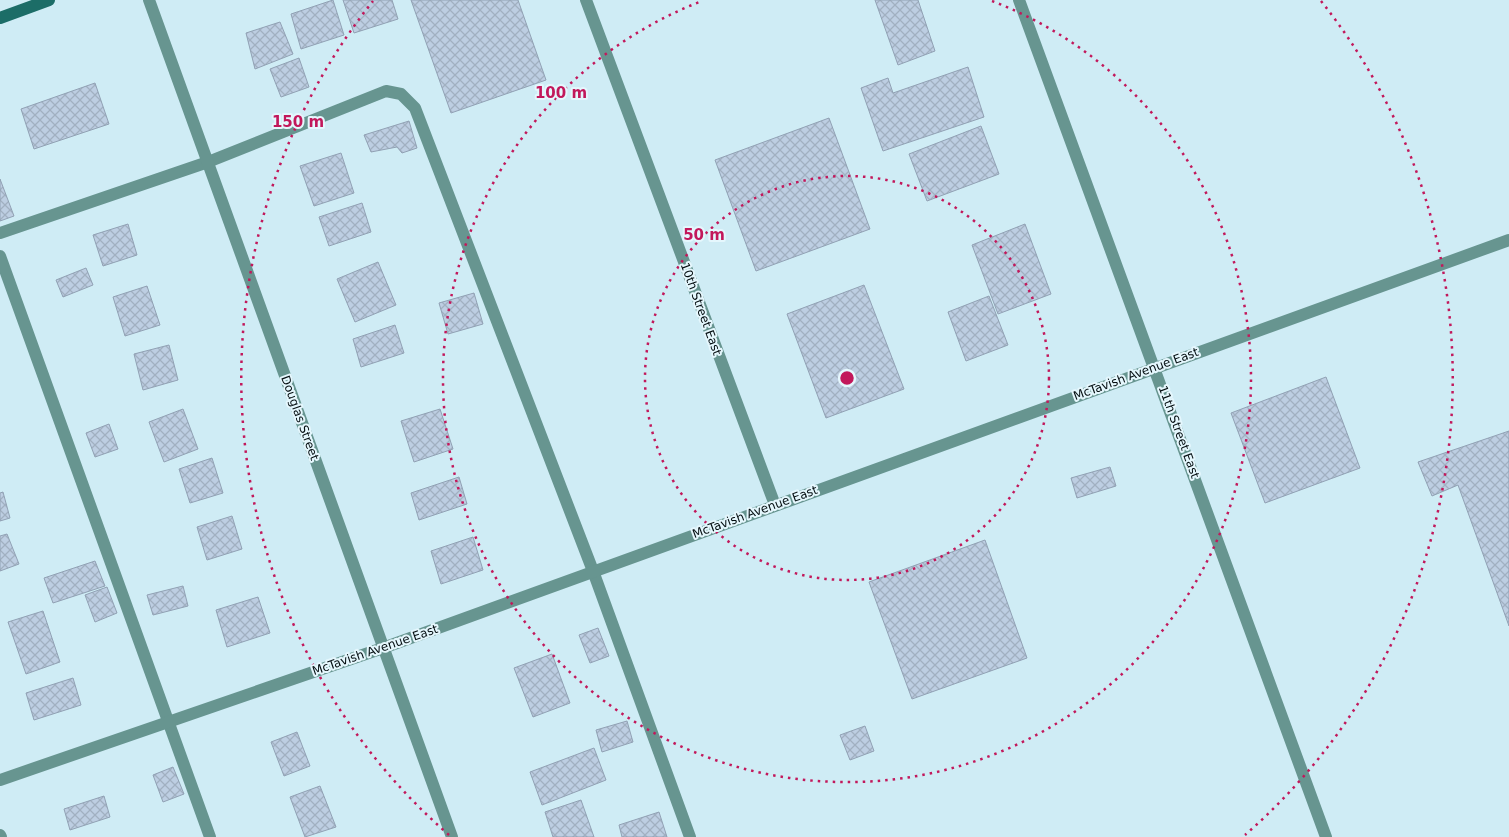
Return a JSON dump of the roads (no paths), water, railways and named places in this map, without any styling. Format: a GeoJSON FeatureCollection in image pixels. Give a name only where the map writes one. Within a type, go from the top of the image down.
{"type":"FeatureCollection","features":[{"type":"Feature","properties":{"kind":"main road"},"geometry":{"type":"LineString","coordinates":[[0,18],[50,0]]}},
{"type":"Feature","properties":{"kind":"street","name":"Douglas Street"},"geometry":{"type":"LineString","coordinates":[[149,0],[452,837]]}},
{"type":"Feature","properties":{"kind":"street","name":"10th Street East"},"geometry":{"type":"LineString","coordinates":[[586,0],[775,505]]}},
{"type":"Feature","properties":{"kind":"street","name":"11th Street East"},"geometry":{"type":"LineString","coordinates":[[1019,0],[1326,837]]}},
{"type":"Feature","properties":{"kind":"street"},"geometry":{"type":"LineString","coordinates":[[0,233],[208,162],[386,91],[402,94],[415,108],[593,571],[690,837]]}},
{"type":"Feature","properties":{"kind":"street","name":"McTavish Avenue East"},"geometry":{"type":"LineString","coordinates":[[0,780],[383,648],[1509,240]]}},
{"type":"Feature","properties":{"kind":"street"},"geometry":{"type":"LineString","coordinates":[[0,256],[210,837]]}}]}
